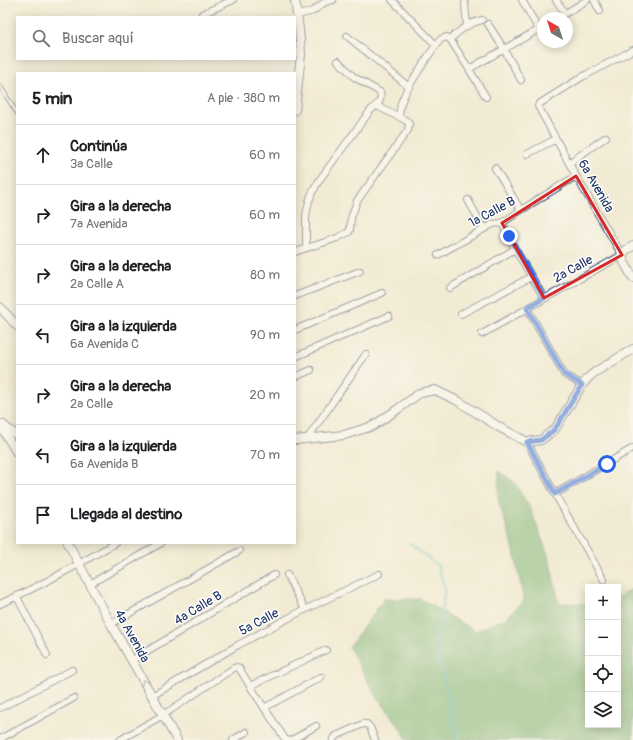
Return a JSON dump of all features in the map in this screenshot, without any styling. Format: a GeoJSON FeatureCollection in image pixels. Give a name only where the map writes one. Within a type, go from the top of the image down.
{"type":"FeatureCollection","features":[{"type":"Feature","properties":{"kind":"street"},"geometry":{"type":"LineString","coordinates":[[202,14],[221,2],[234,0]]}},
{"type":"Feature","properties":{"kind":"street"},"geometry":{"type":"LineString","coordinates":[[295,0],[298,15],[301,54],[296,101]]}},
{"type":"Feature","properties":{"kind":"street"},"geometry":{"type":"LineString","coordinates":[[298,15],[313,11],[325,2],[333,0]]}},
{"type":"Feature","properties":{"kind":"street"},"geometry":{"type":"LineString","coordinates":[[392,0],[436,45]]}},
{"type":"Feature","properties":{"kind":"street"},"geometry":{"type":"LineString","coordinates":[[522,0],[537,22]]}},
{"type":"Feature","properties":{"kind":"street"},"geometry":{"type":"LineString","coordinates":[[556,0],[564,12]]}},
{"type":"Feature","properties":{"kind":"street"},"geometry":{"type":"LineString","coordinates":[[568,12],[587,0]]}},
{"type":"Feature","properties":{"kind":"street"},"geometry":{"type":"LineString","coordinates":[[594,0],[600,11]]}},
{"type":"Feature","properties":{"kind":"street"},"geometry":{"type":"LineString","coordinates":[[465,3],[467,26]]}},
{"type":"Feature","properties":{"kind":"street"},"geometry":{"type":"LineString","coordinates":[[450,39],[472,23],[485,22],[504,50],[521,80]]}},
{"type":"Feature","properties":{"kind":"street"},"geometry":{"type":"LineString","coordinates":[[470,69],[537,30]]}},
{"type":"Feature","properties":{"kind":"street"},"geometry":{"type":"LineString","coordinates":[[347,36],[409,87]]}},
{"type":"Feature","properties":{"kind":"street"},"geometry":{"type":"LineString","coordinates":[[398,116],[403,97],[409,87],[436,45],[443,38],[447,37],[450,39],[470,69],[486,97]]}},
{"type":"Feature","properties":{"kind":"street","name":"6a Avenida"},"geometry":{"type":"LineString","coordinates":[[633,50],[582,77],[538,106],[576,176],[622,255],[624,262],[633,278]]}},
{"type":"Feature","properties":{"kind":"street"},"geometry":{"type":"LineString","coordinates":[[306,248],[306,215],[309,201],[315,186],[370,111],[377,106],[381,95],[380,92],[354,77],[338,61]]}},
{"type":"Feature","properties":{"kind":"street"},"geometry":{"type":"LineString","coordinates":[[296,252],[337,238],[349,232],[353,211],[357,201],[408,130],[409,122],[377,106]]}},
{"type":"Feature","properties":{"kind":"street"},"geometry":{"type":"LineString","coordinates":[[569,163],[606,137]]}},
{"type":"Feature","properties":{"kind":"street"},"geometry":{"type":"LineString","coordinates":[[527,154],[556,139]]}},
{"type":"Feature","properties":{"kind":"street"},"geometry":{"type":"LineString","coordinates":[[495,168],[521,210]]}},
{"type":"Feature","properties":{"kind":"street","name":"1a Calle B"},"geometry":{"type":"LineString","coordinates":[[438,255],[495,223],[502,223],[576,176]]}},
{"type":"Feature","properties":{"kind":"street"},"geometry":{"type":"LineString","coordinates":[[468,200],[484,229]]}},
{"type":"Feature","properties":{"kind":"street"},"geometry":{"type":"LineString","coordinates":[[502,223],[515,249],[544,298]]}},
{"type":"Feature","properties":{"kind":"street","name":"2a Calle"},"geometry":{"type":"LineString","coordinates":[[482,334],[622,255],[626,250],[633,246]]}},
{"type":"Feature","properties":{"kind":"street"},"geometry":{"type":"LineString","coordinates":[[450,288],[515,249]]}},
{"type":"Feature","properties":{"kind":"street"},"geometry":{"type":"LineString","coordinates":[[296,296],[360,271]]}},
{"type":"Feature","properties":{"kind":"street"},"geometry":{"type":"LineString","coordinates":[[461,314],[531,277]]}},
{"type":"Feature","properties":{"kind":"street"},"geometry":{"type":"LineString","coordinates":[[296,330],[382,293]]}},
{"type":"Feature","properties":{"kind":"street"},"geometry":{"type":"LineString","coordinates":[[0,307],[16,325]]}},
{"type":"Feature","properties":{"kind":"street"},"geometry":{"type":"LineString","coordinates":[[527,308],[564,374],[582,385]]}},
{"type":"Feature","properties":{"kind":"street"},"geometry":{"type":"LineString","coordinates":[[296,358],[389,316]]}},
{"type":"Feature","properties":{"kind":"street"},"geometry":{"type":"LineString","coordinates":[[527,442],[541,440],[555,429],[582,385],[588,378],[595,372],[633,349]]}},
{"type":"Feature","properties":{"kind":"street"},"geometry":{"type":"LineString","coordinates":[[307,439],[366,354]]}},
{"type":"Feature","properties":{"kind":"street"},"geometry":{"type":"LineString","coordinates":[[296,376],[311,370]]}},
{"type":"Feature","properties":{"kind":"street"},"geometry":{"type":"LineString","coordinates":[[296,439],[344,435],[373,426],[420,393],[435,390],[458,401],[499,427],[527,442],[604,580]]}},
{"type":"Feature","properties":{"kind":"street"},"geometry":{"type":"LineString","coordinates":[[0,424],[16,434]]}},
{"type":"Feature","properties":{"kind":"street"},"geometry":{"type":"LineString","coordinates":[[0,424],[16,451]]}},
{"type":"Feature","properties":{"kind":"street"},"geometry":{"type":"LineString","coordinates":[[555,494],[633,448]]}},
{"type":"Feature","properties":{"kind":"street","name":"4a Avenida"},"geometry":{"type":"LineString","coordinates":[[69,544],[111,624],[177,740]]}},
{"type":"Feature","properties":{"kind":"street"},"geometry":{"type":"LineString","coordinates":[[0,604],[80,564],[113,544]]}},
{"type":"Feature","properties":{"kind":"street"},"geometry":{"type":"LineString","coordinates":[[90,584],[159,544]]}},
{"type":"Feature","properties":{"kind":"street"},"geometry":{"type":"LineString","coordinates":[[111,624],[239,551]]}},
{"type":"Feature","properties":{"kind":"street","name":"5a Calle"},"geometry":{"type":"LineString","coordinates":[[152,696],[238,645],[379,574]]}},
{"type":"Feature","properties":{"kind":"street","name":"4a Calle B"},"geometry":{"type":"LineString","coordinates":[[132,660],[274,575]]}},
{"type":"Feature","properties":{"kind":"street"},"geometry":{"type":"LineString","coordinates":[[287,576],[305,610]]}},
{"type":"Feature","properties":{"kind":"street"},"geometry":{"type":"LineString","coordinates":[[16,597],[47,655]]}},
{"type":"Feature","properties":{"kind":"street"},"geometry":{"type":"LineString","coordinates":[[250,686],[326,650]]}},
{"type":"Feature","properties":{"kind":"street"},"geometry":{"type":"LineString","coordinates":[[120,740],[163,715],[237,667],[287,740]]}},
{"type":"Feature","properties":{"kind":"street"},"geometry":{"type":"LineString","coordinates":[[0,708],[72,670]]}},
{"type":"Feature","properties":{"kind":"street"},"geometry":{"type":"LineString","coordinates":[[264,708],[321,677]]}},
{"type":"Feature","properties":{"kind":"street"},"geometry":{"type":"LineString","coordinates":[[0,739],[74,698]]}},
{"type":"Feature","properties":{"kind":"street"},"geometry":{"type":"LineString","coordinates":[[333,740],[336,736],[363,724],[367,724],[370,727],[375,740]]}},
{"type":"Feature","properties":{"kind":"street"},"geometry":{"type":"LineString","coordinates":[[292,740],[316,726]]}},
{"type":"Feature","properties":{"kind":"street"},"geometry":{"type":"LineString","coordinates":[[232,740],[246,732]]}},
{"type":"Feature","properties":{"kind":"lane"},"geometry":{"type":"LineString","coordinates":[[0,86],[16,112]]}},
{"type":"Feature","properties":{"kind":"highlighted area"},"geometry":{"type":"Polygon","coordinates":[[[576,176],[622,255],[544,298],[502,223],[576,176]]]}},
{"type":"Feature","properties":{"kind":"green space"},"geometry":{"type":"Polygon","coordinates":[[[499,471],[515,483],[531,510],[549,558],[559,603],[585,604],[585,728],[621,728],[621,595],[633,588],[633,740],[407,740],[403,732],[373,691],[349,647],[384,599],[421,599],[475,631],[505,619],[524,601],[513,547],[498,499],[499,471]]]}},
{"type":"Feature","properties":{"kind":"waterway"},"geometry":{"type":"LineString","coordinates":[[409,543],[438,566],[445,589],[436,646],[458,740]]}},
{"type":"Feature","properties":{"kind":"route"},"geometry":{"type":"LineString","coordinates":[[509,236],[544,298],[527,308],[564,374],[582,385],[555,429],[541,440],[527,442],[555,494],[607,464]]}}]}
